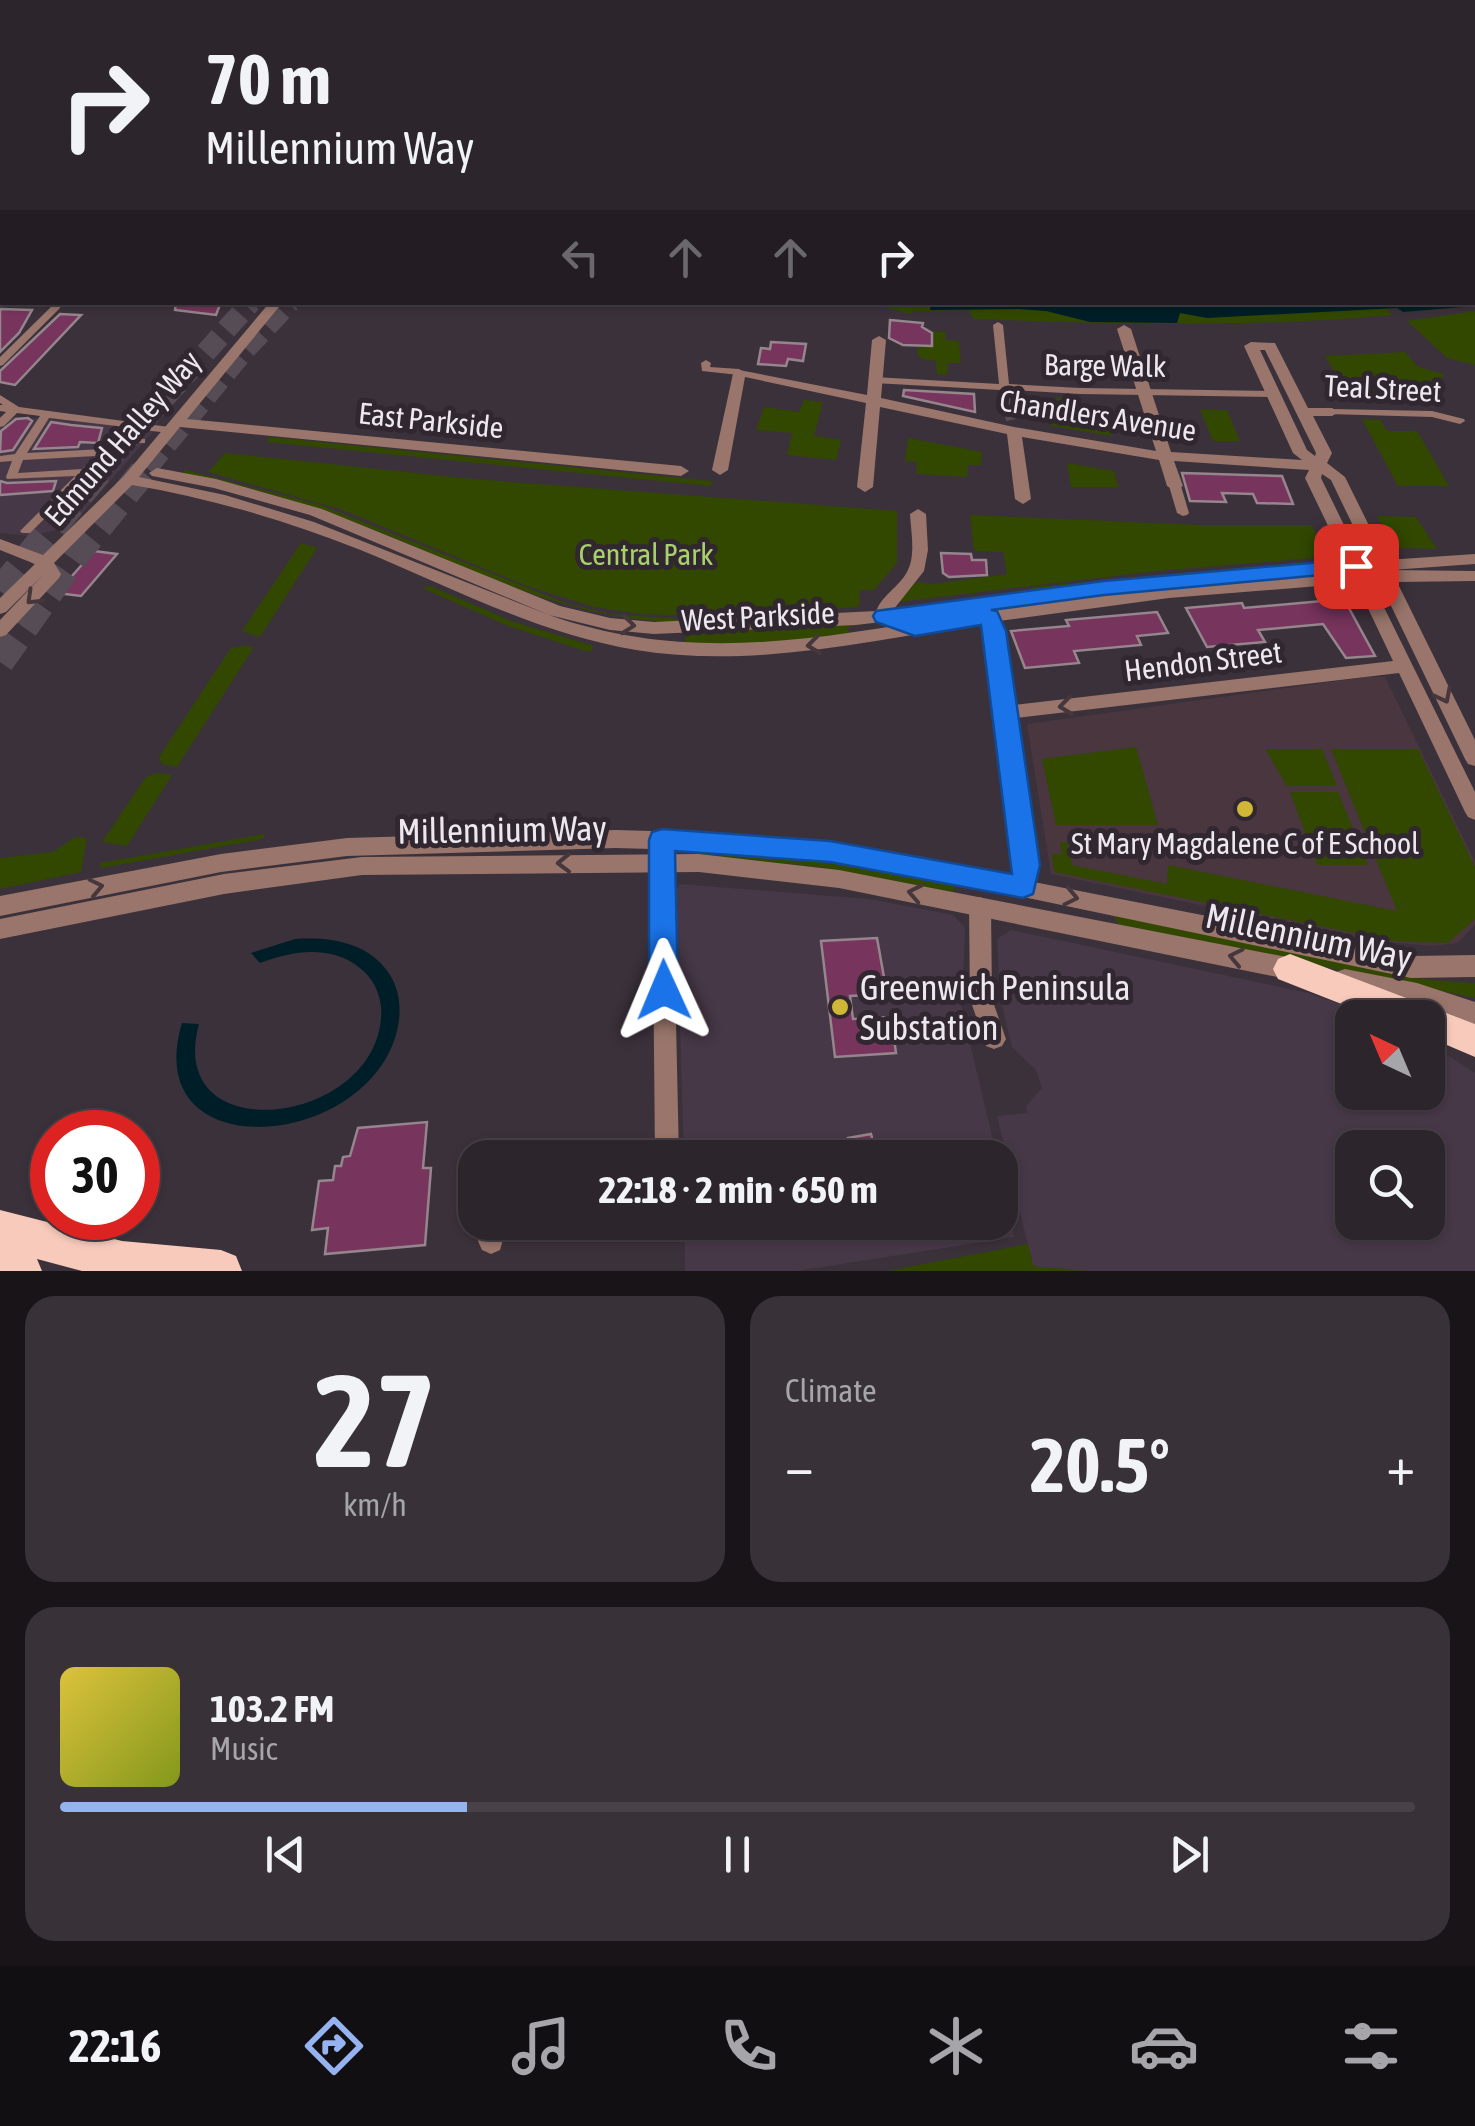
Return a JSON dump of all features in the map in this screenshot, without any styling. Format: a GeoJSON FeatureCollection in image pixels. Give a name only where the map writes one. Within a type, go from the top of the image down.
{"type":"FeatureCollection","features":[{"type":"Feature","properties":{"kind":"highway"},"geometry":{"type":"LineString","coordinates":[[1290,969],[1371,1000]]}},
{"type":"Feature","properties":{"kind":"highway"},"geometry":{"type":"LineString","coordinates":[[1445,1028],[1475,1041]]}},
{"type":"Feature","properties":{"kind":"highway"},"geometry":{"type":"LineString","coordinates":[[0,1230],[122,1261],[220,1271]]}},
{"type":"Feature","properties":{"kind":"highway"},"geometry":{"type":"LineString","coordinates":[[0,1268],[20,1271]]}},
{"type":"Feature","properties":{"kind":"street","name":"Edmund Halley Way"},"geometry":{"type":"LineString","coordinates":[[0,608],[132,475],[274,305]]}},
{"type":"Feature","properties":{"kind":"street"},"geometry":{"type":"LineString","coordinates":[[0,362],[57,306]]}},
{"type":"Feature","properties":{"kind":"street"},"geometry":{"type":"LineString","coordinates":[[998,325],[1005,392]]}},
{"type":"Feature","properties":{"kind":"street"},"geometry":{"type":"LineString","coordinates":[[1124,329],[1184,513]]}},
{"type":"Feature","properties":{"kind":"street"},"geometry":{"type":"LineString","coordinates":[[865,487],[879,340]]}},
{"type":"Feature","properties":{"kind":"street"},"geometry":{"type":"LineString","coordinates":[[1475,759],[1408,655],[1359,573],[1313,477],[1320,466],[1324,454],[1270,346],[1251,346],[1301,453],[1320,466],[1337,477],[1382,571],[1408,655],[1475,812]]}},
{"type":"Feature","properties":{"kind":"street","name":"Chandlers Avenue"},"geometry":{"type":"LineString","coordinates":[[705,366],[1165,456],[1320,466]]}},
{"type":"Feature","properties":{"kind":"street"},"geometry":{"type":"LineString","coordinates":[[720,470],[739,372]]}},
{"type":"Feature","properties":{"kind":"street","name":"Barge Walk"},"geometry":{"type":"LineString","coordinates":[[874,380],[1005,392],[1274,394]]}},
{"type":"Feature","properties":{"kind":"street"},"geometry":{"type":"LineString","coordinates":[[0,398],[16,409]]}},
{"type":"Feature","properties":{"kind":"street"},"geometry":{"type":"LineString","coordinates":[[0,408],[126,422],[132,426],[172,426]]}},
{"type":"Feature","properties":{"kind":"street"},"geometry":{"type":"LineString","coordinates":[[0,424],[16,409]]}},
{"type":"Feature","properties":{"kind":"street","name":"Teal Street"},"geometry":{"type":"LineString","coordinates":[[1304,412],[1432,414],[1460,421]]}},
{"type":"Feature","properties":{"kind":"street"},"geometry":{"type":"LineString","coordinates":[[6,477],[47,414]]}},
{"type":"Feature","properties":{"kind":"street"},"geometry":{"type":"LineString","coordinates":[[26,532],[132,426]]}},
{"type":"Feature","properties":{"kind":"street","name":"East Parkside"},"geometry":{"type":"LineString","coordinates":[[172,426],[682,472]]}},
{"type":"Feature","properties":{"kind":"street"},"geometry":{"type":"LineString","coordinates":[[1012,426],[1023,499]]}},
{"type":"Feature","properties":{"kind":"street"},"geometry":{"type":"LineString","coordinates":[[118,440],[141,441]]}},
{"type":"Feature","properties":{"kind":"street"},"geometry":{"type":"LineString","coordinates":[[0,458],[106,452]]}},
{"type":"Feature","properties":{"kind":"street"},"geometry":{"type":"LineString","coordinates":[[6,477],[86,472]]}},
{"type":"Feature","properties":{"kind":"street","name":"West Parkside"},"geometry":{"type":"LineString","coordinates":[[132,475],[216,484],[316,512],[536,604],[590,620],[681,628],[1104,588],[1359,573]]}},
{"type":"Feature","properties":{"kind":"street","name":"West Parkside"},"geometry":{"type":"LineString","coordinates":[[132,475],[283,516],[512,610],[614,640],[676,649],[732,651],[815,645],[989,616],[1475,559]]}},
{"type":"Feature","properties":{"kind":"street"},"geometry":{"type":"LineString","coordinates":[[915,628],[885,610],[918,565],[918,514]]}},
{"type":"Feature","properties":{"kind":"street"},"geometry":{"type":"LineString","coordinates":[[0,544],[44,562]]}},
{"type":"Feature","properties":{"kind":"street","name":"Edmund Halley Way"},"geometry":{"type":"LineString","coordinates":[[0,631],[50,581],[54,574],[44,562]]}},
{"type":"Feature","properties":{"kind":"street","name":"West Parkside"},"geometry":{"type":"LineString","coordinates":[[1382,571],[1475,576]]}},
{"type":"Feature","properties":{"kind":"street"},"geometry":{"type":"LineString","coordinates":[[989,616],[995,631],[1027,865],[1023,887]]}},
{"type":"Feature","properties":{"kind":"street","name":"Hendon Street"},"geometry":{"type":"LineString","coordinates":[[1006,713],[1408,655]]}},
{"type":"Feature","properties":{"kind":"street","name":"Millennium Way"},"geometry":{"type":"LineString","coordinates":[[0,906],[410,843],[662,851],[830,851],[1412,967],[1475,966]]}},
{"type":"Feature","properties":{"kind":"street"},"geometry":{"type":"LineString","coordinates":[[662,851],[666,1140]]}},
{"type":"Feature","properties":{"kind":"street","name":"Millennium Way"},"geometry":{"type":"LineString","coordinates":[[662,851],[980,906],[1417,994],[1475,1013]]}},
{"type":"Feature","properties":{"kind":"street","name":"Millennium Way"},"geometry":{"type":"LineString","coordinates":[[0,929],[278,865]]}},
{"type":"Feature","properties":{"kind":"street"},"geometry":{"type":"LineString","coordinates":[[980,906],[982,1000],[994,1038]]}},
{"type":"Feature","properties":{"kind":"shaded area"},"geometry":{"type":"Polygon","coordinates":[[[0,416],[158,426],[71,526],[32,536],[0,533],[0,416]]]}},
{"type":"Feature","properties":{"kind":"shaded area","name":"St Mary Magdalene C of E School"},"geometry":{"type":"Polygon","coordinates":[[[1385,677],[1475,862],[1475,925],[1458,943],[1431,946],[1373,941],[1051,874],[1027,724],[1385,677]]]}},
{"type":"Feature","properties":{"kind":"shaded area"},"geometry":{"type":"Polygon","coordinates":[[[679,884],[869,899],[953,915],[965,927],[963,983],[956,984],[993,1140],[683,1140],[676,892],[679,884]]]}},
{"type":"Feature","properties":{"kind":"shaded area"},"geometry":{"type":"Polygon","coordinates":[[[1011,930],[1308,993],[1335,1002],[1335,1110],[1445,1110],[1445,1053],[1475,1073],[1475,1271],[1084,1271],[1033,1266],[1018,1204],[1018,1140],[1003,1140],[997,1116],[1028,1113],[1026,1106],[1042,1088],[1036,1070],[1012,1047],[1000,997],[997,939],[1011,930]]]}},
{"type":"Feature","properties":{"kind":"shaded area"},"geometry":{"type":"Polygon","coordinates":[[[685,1240],[995,1240],[797,1271],[685,1271],[685,1240]]]}},
{"type":"Feature","properties":{"kind":"green space"},"geometry":{"type":"Polygon","coordinates":[[[873,305],[1475,306],[1403,312],[1397,308],[1387,309],[1392,315],[1340,319],[1183,324],[974,319],[968,310],[911,314],[873,305]]]}},
{"type":"Feature","properties":{"kind":"green space"},"geometry":{"type":"Polygon","coordinates":[[[1475,311],[1475,365],[1447,358],[1407,321],[1475,311]]]}},
{"type":"Feature","properties":{"kind":"green space"},"geometry":{"type":"Polygon","coordinates":[[[934,331],[946,332],[945,340],[959,341],[961,363],[948,363],[947,375],[937,374],[936,361],[917,354],[918,347],[933,347],[934,331]]]}},
{"type":"Feature","properties":{"kind":"green space"},"geometry":{"type":"Polygon","coordinates":[[[1405,352],[1418,367],[1444,374],[1435,391],[1407,384],[1401,394],[1348,394],[1325,356],[1405,352]]]}},
{"type":"Feature","properties":{"kind":"green space"},"geometry":{"type":"Polygon","coordinates":[[[1046,398],[1071,398],[1075,416],[1109,417],[1112,436],[1051,426],[1046,398]]]}},
{"type":"Feature","properties":{"kind":"green space"},"geometry":{"type":"Polygon","coordinates":[[[804,400],[823,402],[814,436],[841,440],[836,460],[787,455],[792,433],[756,430],[764,407],[799,412],[804,400]]]}},
{"type":"Feature","properties":{"kind":"green space"},"geometry":{"type":"Polygon","coordinates":[[[1200,410],[1227,410],[1240,441],[1213,441],[1200,410]]]}},
{"type":"Feature","properties":{"kind":"green space"},"geometry":{"type":"Polygon","coordinates":[[[1362,419],[1380,420],[1387,431],[1417,431],[1449,486],[1398,486],[1362,419]]]}},
{"type":"Feature","properties":{"kind":"green space"},"geometry":{"type":"Polygon","coordinates":[[[270,437],[712,481],[711,486],[266,442],[270,437]]]}},
{"type":"Feature","properties":{"kind":"green space"},"geometry":{"type":"Polygon","coordinates":[[[908,438],[982,452],[981,465],[968,465],[967,477],[917,474],[916,462],[905,461],[908,438]]]}},
{"type":"Feature","properties":{"kind":"green space","name":"Central Park"},"geometry":{"type":"Polygon","coordinates":[[[225,453],[473,479],[897,511],[897,563],[874,590],[860,590],[859,607],[714,616],[641,614],[594,607],[527,586],[340,509],[208,472],[225,453]]]}},
{"type":"Feature","properties":{"kind":"green space"},"geometry":{"type":"Polygon","coordinates":[[[1067,463],[1114,471],[1118,487],[1071,487],[1067,463]]]}},
{"type":"Feature","properties":{"kind":"green space"},"geometry":{"type":"Polygon","coordinates":[[[185,470],[321,505],[568,604],[677,622],[601,613],[531,594],[316,509],[182,473],[185,470]]]}},
{"type":"Feature","properties":{"kind":"green space"},"geometry":{"type":"Polygon","coordinates":[[[970,515],[1200,525],[1312,525],[1325,557],[1156,571],[897,602],[916,582],[933,584],[1007,574],[1003,552],[974,551],[970,515]]]}},
{"type":"Feature","properties":{"kind":"green space"},"geometry":{"type":"Polygon","coordinates":[[[1377,516],[1416,517],[1437,549],[1394,548],[1377,516]]]}},
{"type":"Feature","properties":{"kind":"green space"},"geometry":{"type":"Polygon","coordinates":[[[301,543],[317,548],[260,637],[242,631],[301,543]]]}},
{"type":"Feature","properties":{"kind":"green space"},"geometry":{"type":"Polygon","coordinates":[[[1328,560],[1329,563],[1033,591],[1032,587],[1328,560]]]}},
{"type":"Feature","properties":{"kind":"green space"},"geometry":{"type":"Polygon","coordinates":[[[430,586],[511,621],[593,646],[591,652],[508,626],[422,588],[430,586]]]}},
{"type":"Feature","properties":{"kind":"green space"},"geometry":{"type":"Polygon","coordinates":[[[863,624],[847,627],[849,633],[777,643],[684,644],[687,633],[863,624]]]}},
{"type":"Feature","properties":{"kind":"green space"},"geometry":{"type":"Polygon","coordinates":[[[254,647],[177,767],[162,764],[159,757],[231,648],[254,647]]]}},
{"type":"Feature","properties":{"kind":"green space"},"geometry":{"type":"Polygon","coordinates":[[[1136,747],[1158,825],[1056,825],[1042,759],[1136,747]]]}},
{"type":"Feature","properties":{"kind":"green space"},"geometry":{"type":"Polygon","coordinates":[[[1265,749],[1322,749],[1337,786],[1287,786],[1265,749]]]}},
{"type":"Feature","properties":{"kind":"green space"},"geometry":{"type":"Polygon","coordinates":[[[1331,749],[1418,749],[1475,867],[1475,919],[1448,943],[1393,941],[1054,872],[1052,854],[1062,854],[1060,842],[1067,842],[1072,865],[1167,884],[1168,865],[1397,911],[1331,749]]]}},
{"type":"Feature","properties":{"kind":"green space"},"geometry":{"type":"Polygon","coordinates":[[[157,773],[172,775],[127,846],[102,842],[146,777],[157,773]]]}},
{"type":"Feature","properties":{"kind":"green space"},"geometry":{"type":"Polygon","coordinates":[[[1290,792],[1338,792],[1368,865],[1317,865],[1290,792]]]}},
{"type":"Feature","properties":{"kind":"green space"},"geometry":{"type":"Polygon","coordinates":[[[264,834],[263,839],[101,868],[100,863],[264,834]]]}},
{"type":"Feature","properties":{"kind":"green space"},"geometry":{"type":"Polygon","coordinates":[[[75,837],[87,838],[81,872],[0,889],[0,858],[53,852],[75,837]]]}},
{"type":"Feature","properties":{"kind":"green space"},"geometry":{"type":"Polygon","coordinates":[[[701,848],[819,858],[957,880],[954,892],[818,867],[700,855],[701,848]]]}},
{"type":"Feature","properties":{"kind":"green space"},"geometry":{"type":"Polygon","coordinates":[[[1111,913],[1429,980],[1475,983],[1475,998],[1120,925],[1111,913]]]}},
{"type":"Feature","properties":{"kind":"green space"},"geometry":{"type":"Polygon","coordinates":[[[1028,1244],[1033,1266],[1084,1271],[887,1271],[1028,1244]]]}},
{"type":"Feature","properties":{"kind":"water"},"geometry":{"type":"Polygon","coordinates":[[[931,305],[1475,305],[1403,312],[1397,308],[1207,318],[1180,313],[1177,323],[1090,322],[1019,309],[930,310],[931,305]]]}},
{"type":"Feature","properties":{"kind":"water"},"geometry":{"type":"Polygon","coordinates":[[[295,939],[348,944],[381,964],[394,982],[399,998],[394,1041],[372,1078],[338,1105],[298,1122],[257,1127],[220,1120],[191,1101],[177,1069],[182,1023],[199,1024],[196,1065],[212,1092],[239,1107],[274,1110],[311,1101],[344,1083],[369,1055],[381,1010],[368,975],[345,959],[321,952],[284,955],[260,963],[251,953],[295,939]]]}},
{"type":"Feature","properties":{"kind":"building"},"geometry":{"type":"Polygon","coordinates":[[[176,305],[220,305],[216,315],[175,310],[176,305]]]}},
{"type":"Feature","properties":{"kind":"building"},"geometry":{"type":"Polygon","coordinates":[[[0,309],[32,310],[19,333],[0,352],[0,309]]]}},
{"type":"Feature","properties":{"kind":"building"},"geometry":{"type":"Polygon","coordinates":[[[60,314],[81,315],[15,385],[0,382],[0,371],[60,314]]]}},
{"type":"Feature","properties":{"kind":"building"},"geometry":{"type":"Polygon","coordinates":[[[890,320],[923,323],[922,327],[932,333],[932,346],[903,345],[889,338],[890,320]]]}},
{"type":"Feature","properties":{"kind":"building"},"geometry":{"type":"Polygon","coordinates":[[[771,342],[806,344],[803,361],[788,359],[786,366],[758,364],[761,348],[770,349],[771,342]]]}},
{"type":"Feature","properties":{"kind":"building"},"geometry":{"type":"Polygon","coordinates":[[[904,390],[974,394],[975,412],[903,396],[904,390]]]}},
{"type":"Feature","properties":{"kind":"building"},"geometry":{"type":"Polygon","coordinates":[[[16,419],[32,421],[13,450],[0,452],[1,431],[16,419]]]}},
{"type":"Feature","properties":{"kind":"building"},"geometry":{"type":"Polygon","coordinates":[[[51,422],[102,428],[98,443],[34,449],[51,422]]]}},
{"type":"Feature","properties":{"kind":"building"},"geometry":{"type":"Polygon","coordinates":[[[1182,473],[1282,476],[1293,504],[1257,503],[1253,494],[1222,493],[1226,502],[1190,501],[1182,473]]]}},
{"type":"Feature","properties":{"kind":"building"},"geometry":{"type":"Polygon","coordinates":[[[0,481],[56,481],[53,491],[0,495],[0,481]]]}},
{"type":"Feature","properties":{"kind":"building"},"geometry":{"type":"Polygon","coordinates":[[[94,551],[117,554],[81,596],[57,593],[94,551]]]}},
{"type":"Feature","properties":{"kind":"building"},"geometry":{"type":"Polygon","coordinates":[[[941,553],[971,554],[972,560],[986,560],[987,575],[949,577],[943,573],[941,553]]]}},
{"type":"Feature","properties":{"kind":"building"},"geometry":{"type":"Polygon","coordinates":[[[1344,599],[1375,656],[1346,658],[1323,624],[1258,630],[1265,642],[1207,647],[1186,608],[1242,603],[1244,608],[1344,599]]]}},
{"type":"Feature","properties":{"kind":"building"},"geometry":{"type":"Polygon","coordinates":[[[1157,612],[1168,633],[1137,636],[1141,645],[1074,651],[1079,663],[1025,668],[1011,631],[1069,626],[1066,620],[1157,612]]]}},
{"type":"Feature","properties":{"kind":"building","name":"Greenwich Peninsula Substation"},"geometry":{"type":"Polygon","coordinates":[[[877,938],[887,994],[850,996],[853,1019],[891,1017],[896,1053],[835,1057],[821,941],[877,938]]]}},
{"type":"Feature","properties":{"kind":"building"},"geometry":{"type":"Polygon","coordinates":[[[427,1122],[423,1168],[431,1168],[425,1245],[325,1254],[328,1228],[312,1230],[319,1181],[333,1180],[335,1166],[341,1166],[343,1157],[350,1156],[358,1128],[427,1122]]]}},
{"type":"Feature","properties":{"kind":"building"},"geometry":{"type":"Polygon","coordinates":[[[871,1134],[873,1140],[848,1140],[871,1134]]]}},
{"type":"Feature","properties":{"kind":"tunnel"},"geometry":{"type":"LineString","coordinates":[[102,468],[248,305]]}},
{"type":"Feature","properties":{"kind":"tunnel"},"geometry":{"type":"LineString","coordinates":[[147,468],[287,305]]}},
{"type":"Feature","properties":{"kind":"tunnel"},"geometry":{"type":"LineString","coordinates":[[1006,396],[1011,420]]}},
{"type":"Feature","properties":{"kind":"tunnel"},"geometry":{"type":"LineString","coordinates":[[0,591],[104,465]]}},
{"type":"Feature","properties":{"kind":"tunnel"},"geometry":{"type":"LineString","coordinates":[[0,662],[77,553],[149,465]]}},
{"type":"Feature","properties":{"kind":"place","name":"St Mary Magdalene C of E School"},"geometry":{"type":"Point","coordinates":[1245,809]}},
{"type":"Feature","properties":{"kind":"place","name":"Greenwich Peninsula Substation"},"geometry":{"type":"Point","coordinates":[840,1007]}},
{"type":"Feature","properties":{"kind":"route"},"geometry":{"type":"LineString","coordinates":[[664,990],[662,840],[830,851],[1023,887],[1027,865],[995,631],[989,616],[915,628],[884,616],[1104,588],[1356,566]]}}]}
